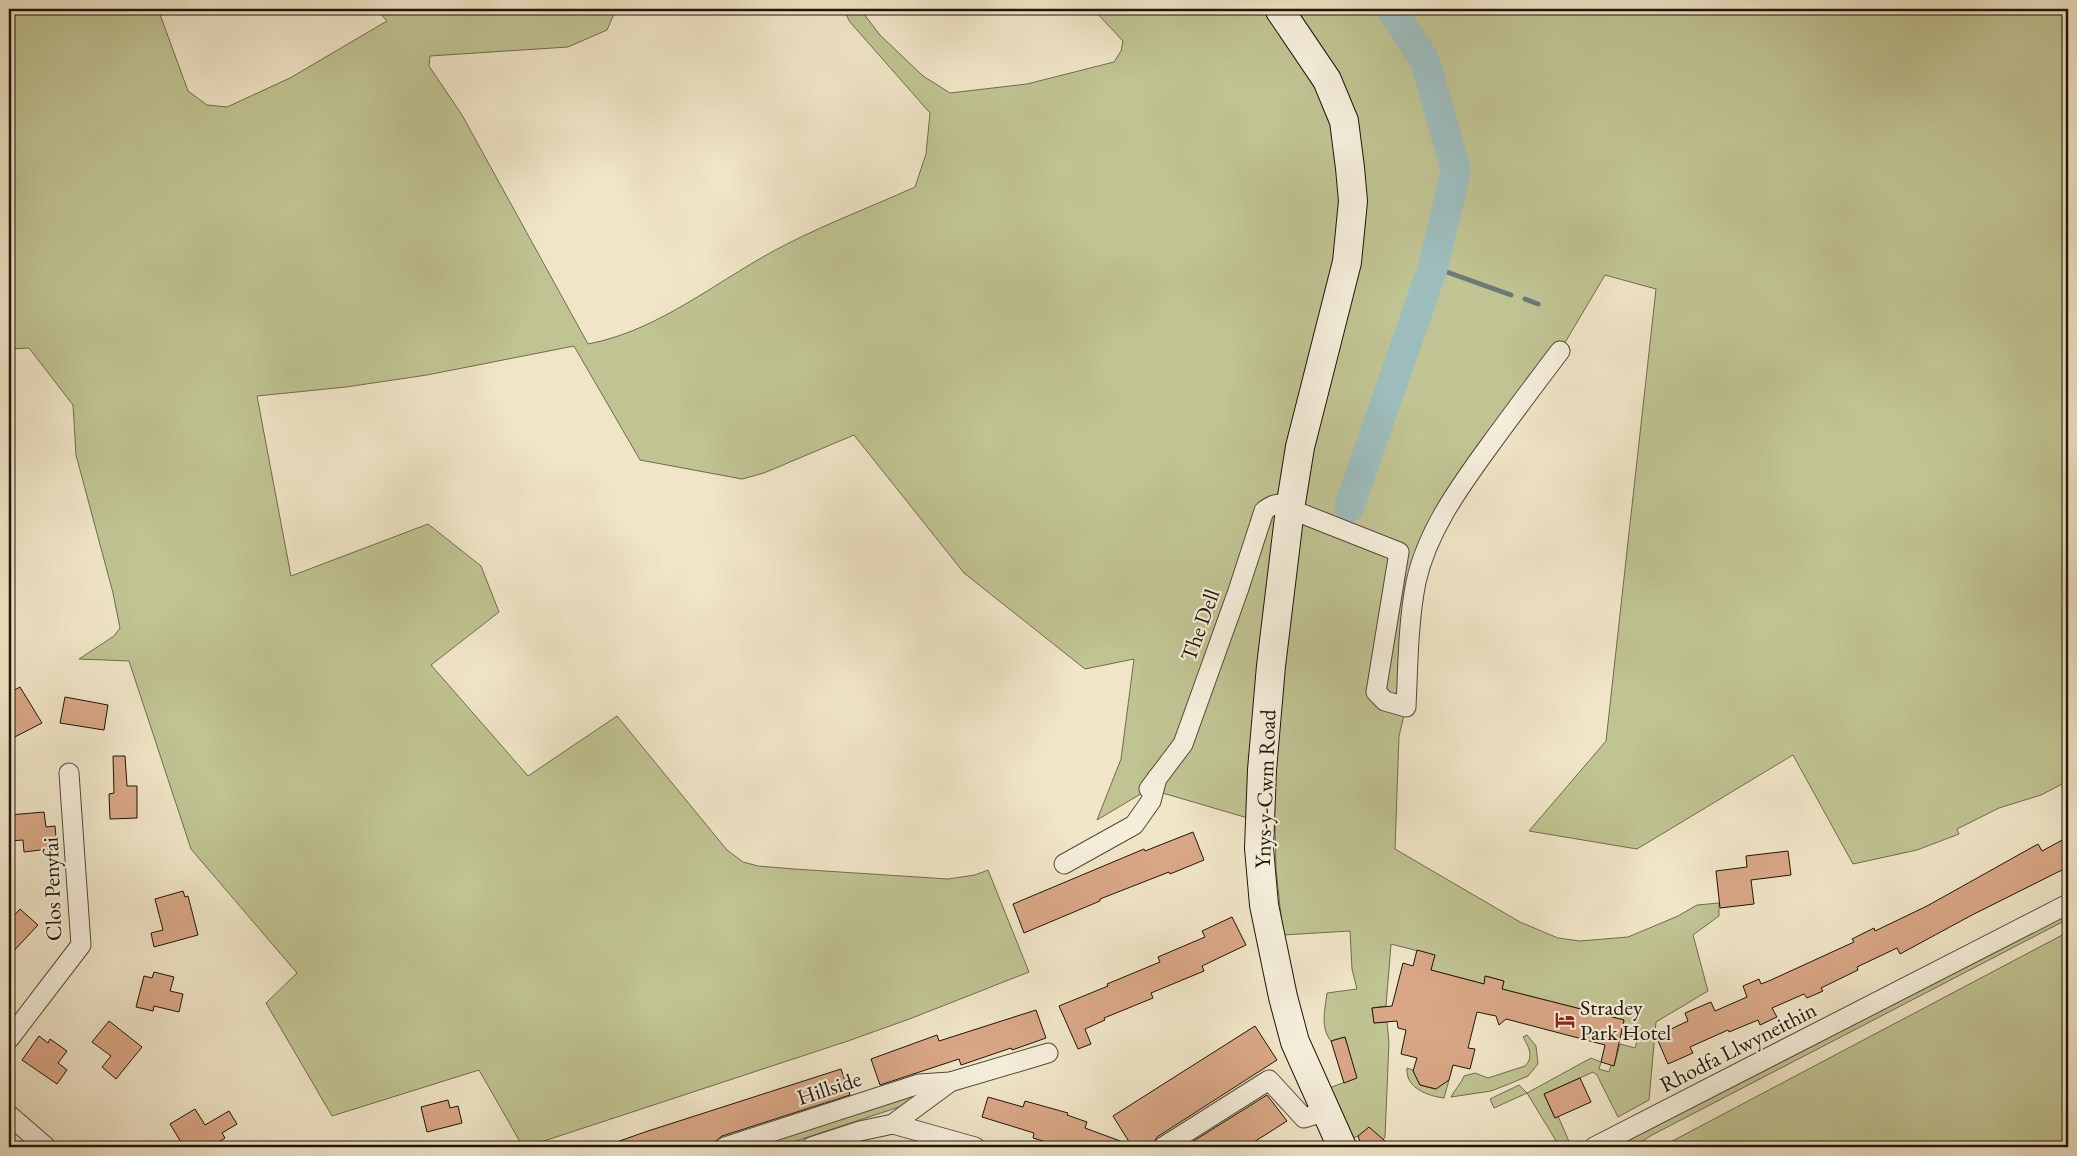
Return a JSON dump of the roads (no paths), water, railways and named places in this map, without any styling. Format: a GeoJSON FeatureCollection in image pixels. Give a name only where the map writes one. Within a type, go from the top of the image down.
{"type":"FeatureCollection","features":[{"type":"Feature","properties":{"kind":"main road","name":"Ynys-y-Cwm Road"},"geometry":{"type":"LineString","coordinates":[[1278,9],[1327,80],[1344,121],[1353,201],[1347,262],[1300,447],[1290,509],[1271,666],[1261,777],[1259,848],[1264,905],[1283,997],[1296,1042],[1342,1147]]}},
{"type":"Feature","properties":{"kind":"street"},"geometry":{"type":"LineString","coordinates":[[1290,509],[1399,552],[1376,692],[1385,702],[1406,707],[1411,616],[1416,581],[1430,540],[1449,505],[1479,459],[1560,351]]}},
{"type":"Feature","properties":{"kind":"street","name":"The Dell"},"geometry":{"type":"LineString","coordinates":[[1064,864],[1134,825],[1151,801],[1153,783],[1183,744],[1238,591],[1264,511],[1272,504],[1281,503],[1290,509]]}},
{"type":"Feature","properties":{"kind":"street","name":"Clos Penyfai"},"geometry":{"type":"LineString","coordinates":[[9,1039],[81,946],[69,773]]}},
{"type":"Feature","properties":{"kind":"street","name":"Rhodfa Llwyneithin"},"geometry":{"type":"LineString","coordinates":[[1594,1147],[2068,904]]}},
{"type":"Feature","properties":{"kind":"street","name":"Hillside"},"geometry":{"type":"LineString","coordinates":[[725,1147],[919,1084],[950,1082],[1048,1053]]}},
{"type":"Feature","properties":{"kind":"street"},"geometry":{"type":"LineString","coordinates":[[1162,1147],[1269,1080],[1304,1118],[1327,1112]]}},
{"type":"Feature","properties":{"kind":"street","name":"Hillside"},"geometry":{"type":"LineString","coordinates":[[810,1147],[860,1131],[893,1124],[950,1082]]}},
{"type":"Feature","properties":{"kind":"street"},"geometry":{"type":"LineString","coordinates":[[9,1116],[46,1147]]}},
{"type":"Feature","properties":{"kind":"street","name":"Hillside"},"geometry":{"type":"LineString","coordinates":[[893,1124],[976,1147]]}},
{"type":"Feature","properties":{"kind":"waterway"},"geometry":{"type":"LineString","coordinates":[[1349,507],[1433,267],[1456,171],[1425,61],[1391,9]]}},
{"type":"Feature","properties":{"kind":"waterway"},"geometry":{"type":"LineString","coordinates":[[1433,267],[1511,295]]}},
{"type":"Feature","properties":{"kind":"waterway"},"geometry":{"type":"LineString","coordinates":[[1525,299],[1538,304]]}},
{"type":"Feature","properties":{"kind":"place","name":"Stradey Park Hotel"},"geometry":{"type":"Point","coordinates":[1565,1020]}}]}
